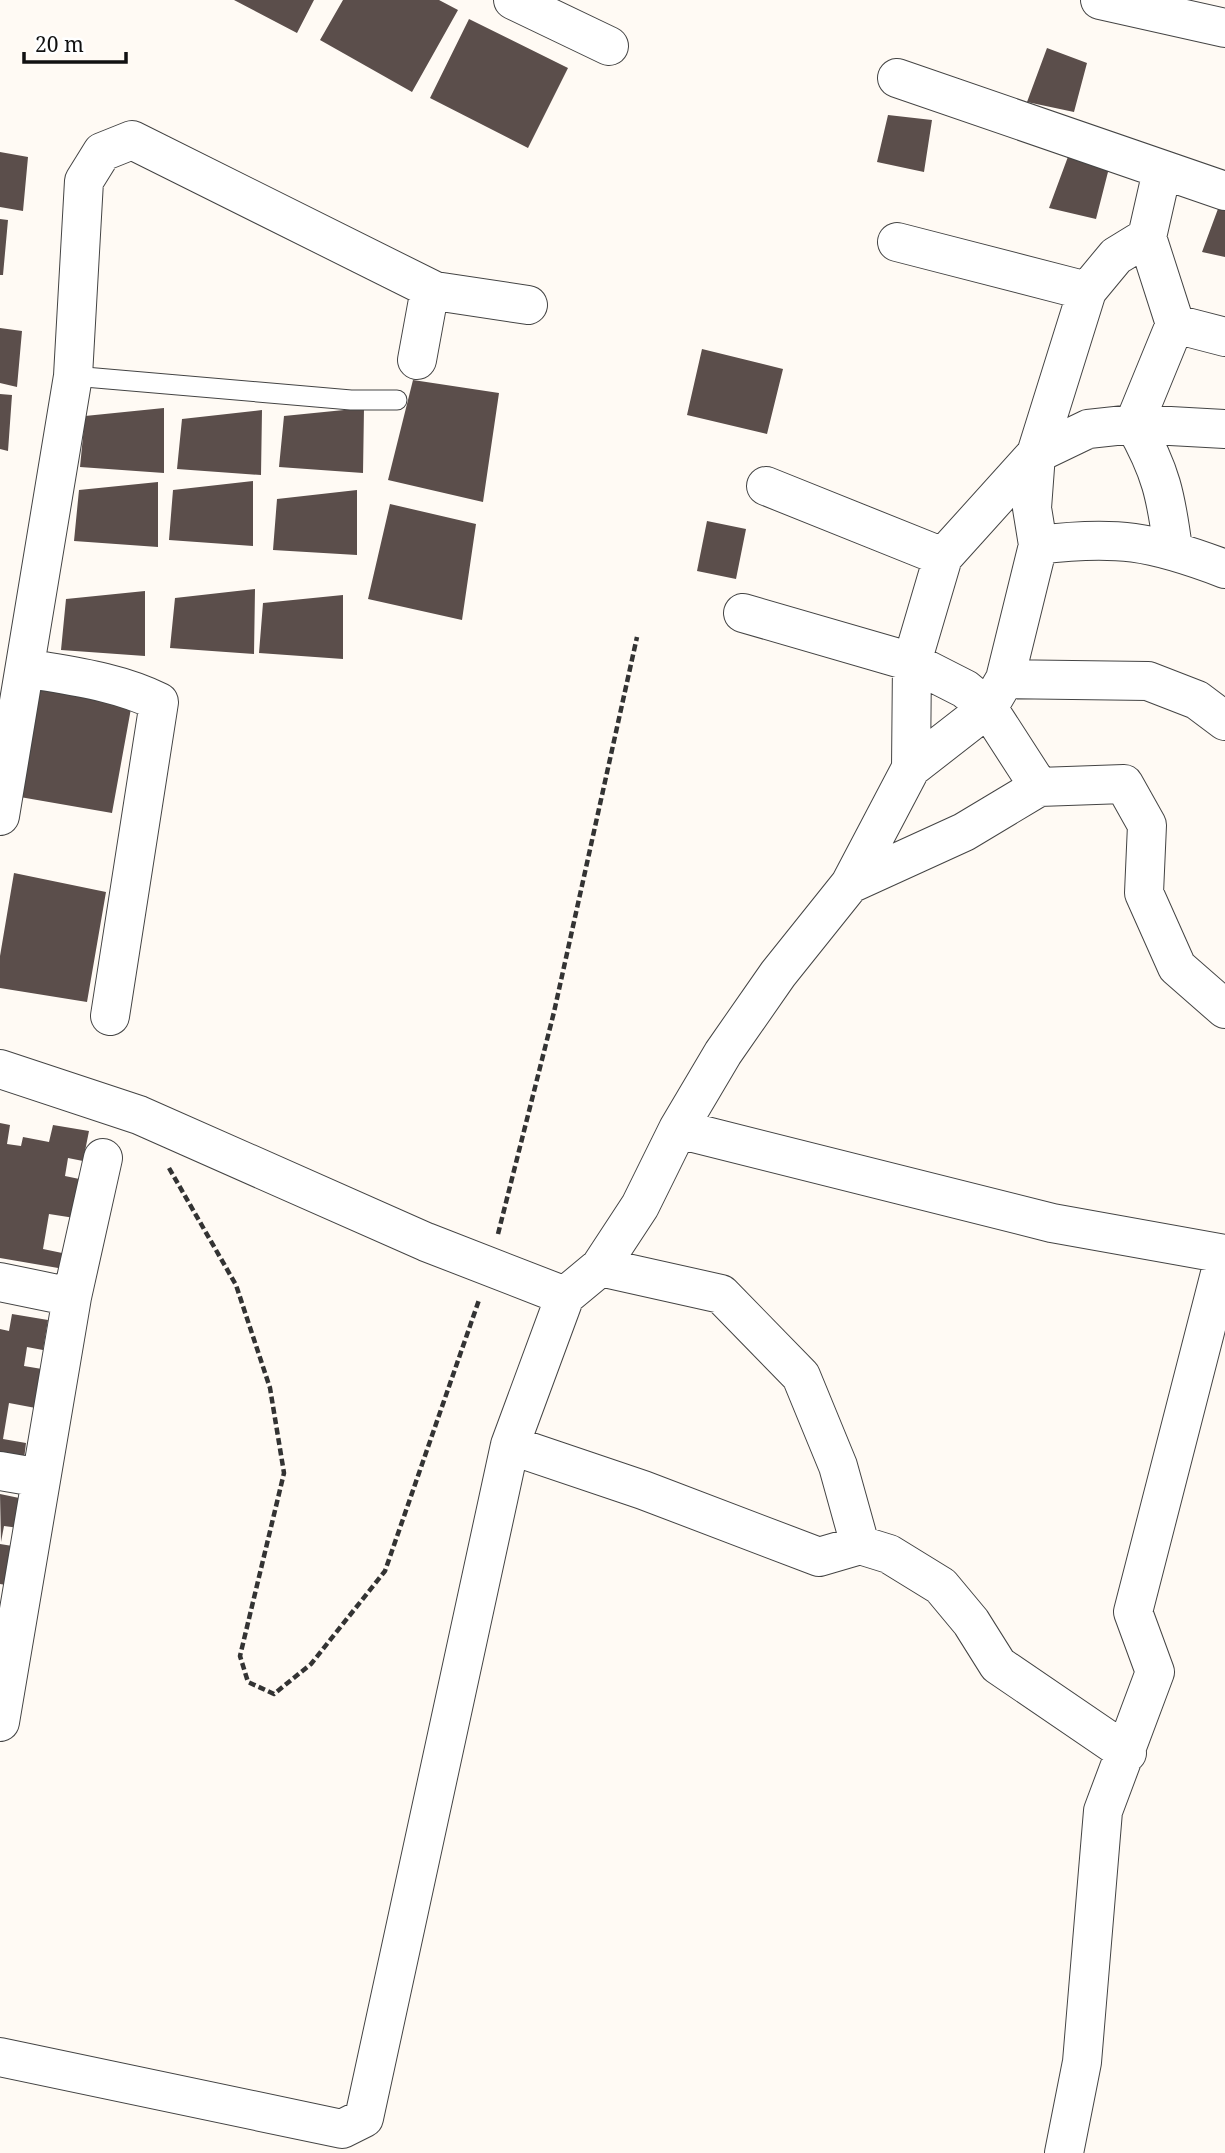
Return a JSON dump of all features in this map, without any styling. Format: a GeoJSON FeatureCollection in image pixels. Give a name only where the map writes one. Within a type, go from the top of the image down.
{"type":"FeatureCollection","features":[{"type":"Feature","properties":{"kind":"street"},"geometry":{"type":"LineString","coordinates":[[513,0],[609,46]]}},
{"type":"Feature","properties":{"kind":"street"},"geometry":{"type":"LineString","coordinates":[[1100,0],[1225,28]]}},
{"type":"Feature","properties":{"kind":"street"},"geometry":{"type":"LineString","coordinates":[[897,78],[1225,191]]}},
{"type":"Feature","properties":{"kind":"street"},"geometry":{"type":"LineString","coordinates":[[0,816],[73,376],[84,181],[102,152],[132,140],[430,289],[528,305]]}},
{"type":"Feature","properties":{"kind":"street"},"geometry":{"type":"LineString","coordinates":[[1135,424],[1175,324],[1147,237],[1162,171]]}},
{"type":"Feature","properties":{"kind":"street"},"geometry":{"type":"LineString","coordinates":[[0,2057],[342,2129],[364,2118],[510,1445],[565,1296],[600,1267],[640,1206],[678,1129],[723,1053],[778,974],[849,884],[911,768],[996,694],[1038,545],[1032,508],[1036,454],[1087,291],[1116,256],[1147,237]]}},
{"type":"Feature","properties":{"kind":"street"},"geometry":{"type":"LineString","coordinates":[[897,242],[1087,291]]}},
{"type":"Feature","properties":{"kind":"street"},"geometry":{"type":"LineString","coordinates":[[417,360],[430,289]]}},
{"type":"Feature","properties":{"kind":"street"},"geometry":{"type":"LineString","coordinates":[[1175,324],[1225,337]]}},
{"type":"Feature","properties":{"kind":"street"},"geometry":{"type":"LineString","coordinates":[[1135,424],[1155,461],[1166,497],[1173,549]]}},
{"type":"Feature","properties":{"kind":"street"},"geometry":{"type":"LineString","coordinates":[[911,768],[912,662],[943,557],[1036,454],[1088,429],[1135,424],[1225,429]]}},
{"type":"Feature","properties":{"kind":"street"},"geometry":{"type":"LineString","coordinates":[[766,486],[943,557]]}},
{"type":"Feature","properties":{"kind":"street"},"geometry":{"type":"LineString","coordinates":[[1038,545],[1086,539],[1141,542],[1173,549],[1225,569]]}},
{"type":"Feature","properties":{"kind":"street"},"geometry":{"type":"LineString","coordinates":[[743,613],[912,662],[965,689],[996,694],[1148,681],[1197,700],[1225,722]]}},
{"type":"Feature","properties":{"kind":"street"},"geometry":{"type":"LineString","coordinates":[[25,668],[88,679],[142,694],[159,702],[110,1016]]}},
{"type":"Feature","properties":{"kind":"street"},"geometry":{"type":"LineString","coordinates":[[996,694],[1039,787]]}},
{"type":"Feature","properties":{"kind":"street"},"geometry":{"type":"LineString","coordinates":[[849,884],[964,832],[1039,787],[1124,784],[1147,825],[1144,893],[1177,967],[1225,1009]]}},
{"type":"Feature","properties":{"kind":"street"},"geometry":{"type":"LineString","coordinates":[[0,1069],[139,1115],[426,1242],[565,1296]]}},
{"type":"Feature","properties":{"kind":"street"},"geometry":{"type":"LineString","coordinates":[[678,1129],[1052,1223],[1225,1254],[1133,1612],[1155,1672],[1127,1753],[1103,1811],[1082,2062],[1064,2153]]}},
{"type":"Feature","properties":{"kind":"street"},"geometry":{"type":"LineString","coordinates":[[0,1722],[5,1665],[72,1297],[103,1158]]}},
{"type":"Feature","properties":{"kind":"street"},"geometry":{"type":"LineString","coordinates":[[600,1267],[721,1294],[801,1376],[838,1466],[860,1545]]}},
{"type":"Feature","properties":{"kind":"street"},"geometry":{"type":"LineString","coordinates":[[0,1282],[72,1297]]}},
{"type":"Feature","properties":{"kind":"street"},"geometry":{"type":"LineString","coordinates":[[510,1445],[643,1490],[819,1557],[860,1545],[889,1554],[941,1586],[971,1622],[998,1665],[1127,1753]]}},
{"type":"Feature","properties":{"kind":"street"},"geometry":{"type":"LineString","coordinates":[[0,1471],[41,1478]]}},
{"type":"Feature","properties":{"kind":"lane"},"geometry":{"type":"LineString","coordinates":[[73,376],[351,400],[397,400]]}},
{"type":"Feature","properties":{"kind":"path"},"geometry":{"type":"LineString","coordinates":[[167,1164],[236,1285],[270,1388],[284,1473],[240,1656],[248,1682],[274,1694],[311,1664],[385,1571],[490,1266],[554,1012],[637,637]]}},
{"type":"Feature","properties":{"kind":"building"},"geometry":{"type":"Polygon","coordinates":[[[234,0],[314,0],[297,33],[234,0]]]}},
{"type":"Feature","properties":{"kind":"building"},"geometry":{"type":"Polygon","coordinates":[[[343,0],[439,0],[458,10],[412,92],[320,40],[343,0]]]}},
{"type":"Feature","properties":{"kind":"building"},"geometry":{"type":"Polygon","coordinates":[[[469,19],[568,68],[528,148],[430,98],[469,19]]]}},
{"type":"Feature","properties":{"kind":"building"},"geometry":{"type":"Polygon","coordinates":[[[1047,48],[1087,63],[1074,112],[1027,102],[1047,48]]]}},
{"type":"Feature","properties":{"kind":"building"},"geometry":{"type":"Polygon","coordinates":[[[888,115],[932,120],[924,172],[877,162],[888,115]]]}},
{"type":"Feature","properties":{"kind":"building"},"geometry":{"type":"Polygon","coordinates":[[[0,152],[28,157],[23,211],[0,207],[0,152]]]}},
{"type":"Feature","properties":{"kind":"building"},"geometry":{"type":"Polygon","coordinates":[[[1069,154],[1109,168],[1096,219],[1049,208],[1069,154]]]}},
{"type":"Feature","properties":{"kind":"building"},"geometry":{"type":"Polygon","coordinates":[[[1222,198],[1225,199],[1225,257],[1202,252],[1222,198]]]}},
{"type":"Feature","properties":{"kind":"building"},"geometry":{"type":"Polygon","coordinates":[[[0,219],[8,220],[3,275],[0,275],[0,219]]]}},
{"type":"Feature","properties":{"kind":"building"},"geometry":{"type":"Polygon","coordinates":[[[0,328],[22,331],[17,387],[0,383],[0,328]]]}},
{"type":"Feature","properties":{"kind":"building"},"geometry":{"type":"Polygon","coordinates":[[[702,349],[783,369],[767,434],[687,415],[702,349]]]}},
{"type":"Feature","properties":{"kind":"building"},"geometry":{"type":"Polygon","coordinates":[[[413,380],[499,393],[483,502],[388,480],[413,380]]]}},
{"type":"Feature","properties":{"kind":"building"},"geometry":{"type":"Polygon","coordinates":[[[0,394],[12,395],[8,451],[0,449],[0,394]]]}},
{"type":"Feature","properties":{"kind":"building"},"geometry":{"type":"Polygon","coordinates":[[[164,408],[164,473],[80,467],[85,416],[164,408]]]}},
{"type":"Feature","properties":{"kind":"building"},"geometry":{"type":"Polygon","coordinates":[[[364,408],[363,473],[279,467],[284,416],[364,408]]]}},
{"type":"Feature","properties":{"kind":"building"},"geometry":{"type":"Polygon","coordinates":[[[262,410],[261,475],[177,469],[182,419],[262,410]]]}},
{"type":"Feature","properties":{"kind":"building"},"geometry":{"type":"Polygon","coordinates":[[[253,481],[253,546],[169,540],[173,490],[253,481]]]}},
{"type":"Feature","properties":{"kind":"building"},"geometry":{"type":"Polygon","coordinates":[[[158,482],[158,547],[74,541],[79,490],[158,482]]]}},
{"type":"Feature","properties":{"kind":"building"},"geometry":{"type":"Polygon","coordinates":[[[357,490],[357,555],[273,550],[277,499],[357,490]]]}},
{"type":"Feature","properties":{"kind":"building"},"geometry":{"type":"Polygon","coordinates":[[[390,504],[476,524],[462,620],[368,599],[390,504]]]}},
{"type":"Feature","properties":{"kind":"building"},"geometry":{"type":"Polygon","coordinates":[[[707,521],[746,529],[736,579],[697,571],[707,521]]]}},
{"type":"Feature","properties":{"kind":"building"},"geometry":{"type":"Polygon","coordinates":[[[255,589],[254,654],[170,648],[175,598],[255,589]]]}},
{"type":"Feature","properties":{"kind":"building"},"geometry":{"type":"Polygon","coordinates":[[[145,591],[145,656],[61,650],[66,599],[145,591]]]}},
{"type":"Feature","properties":{"kind":"building"},"geometry":{"type":"Polygon","coordinates":[[[343,595],[343,659],[259,653],[263,603],[343,595]]]}},
{"type":"Feature","properties":{"kind":"building"},"geometry":{"type":"Polygon","coordinates":[[[39,683],[132,703],[112,813],[20,797],[39,683]]]}},
{"type":"Feature","properties":{"kind":"building"},"geometry":{"type":"Polygon","coordinates":[[[14,873],[106,892],[87,1002],[0,988],[0,956],[14,873]]]}},
{"type":"Feature","properties":{"kind":"building"},"geometry":{"type":"Polygon","coordinates":[[[0,1123],[10,1125],[7,1144],[21,1146],[23,1137],[49,1142],[53,1125],[89,1131],[83,1161],[68,1158],[65,1176],[89,1181],[81,1219],[49,1214],[43,1249],[67,1254],[64,1269],[0,1258],[0,1123]]]}},
{"type":"Feature","properties":{"kind":"building"},"geometry":{"type":"Polygon","coordinates":[[[12,1314],[48,1320],[43,1350],[27,1347],[24,1366],[48,1370],[41,1409],[9,1403],[3,1439],[26,1443],[24,1459],[0,1454],[0,1329],[9,1331],[12,1314]]]}},
{"type":"Feature","properties":{"kind":"building"},"geometry":{"type":"Polygon","coordinates":[[[0,1494],[24,1499],[19,1528],[4,1526],[1,1542],[0,1494]]]}},
{"type":"Feature","properties":{"kind":"building"},"geometry":{"type":"Polygon","coordinates":[[[0,1544],[25,1548],[18,1587],[0,1584],[0,1544]]]}}]}
